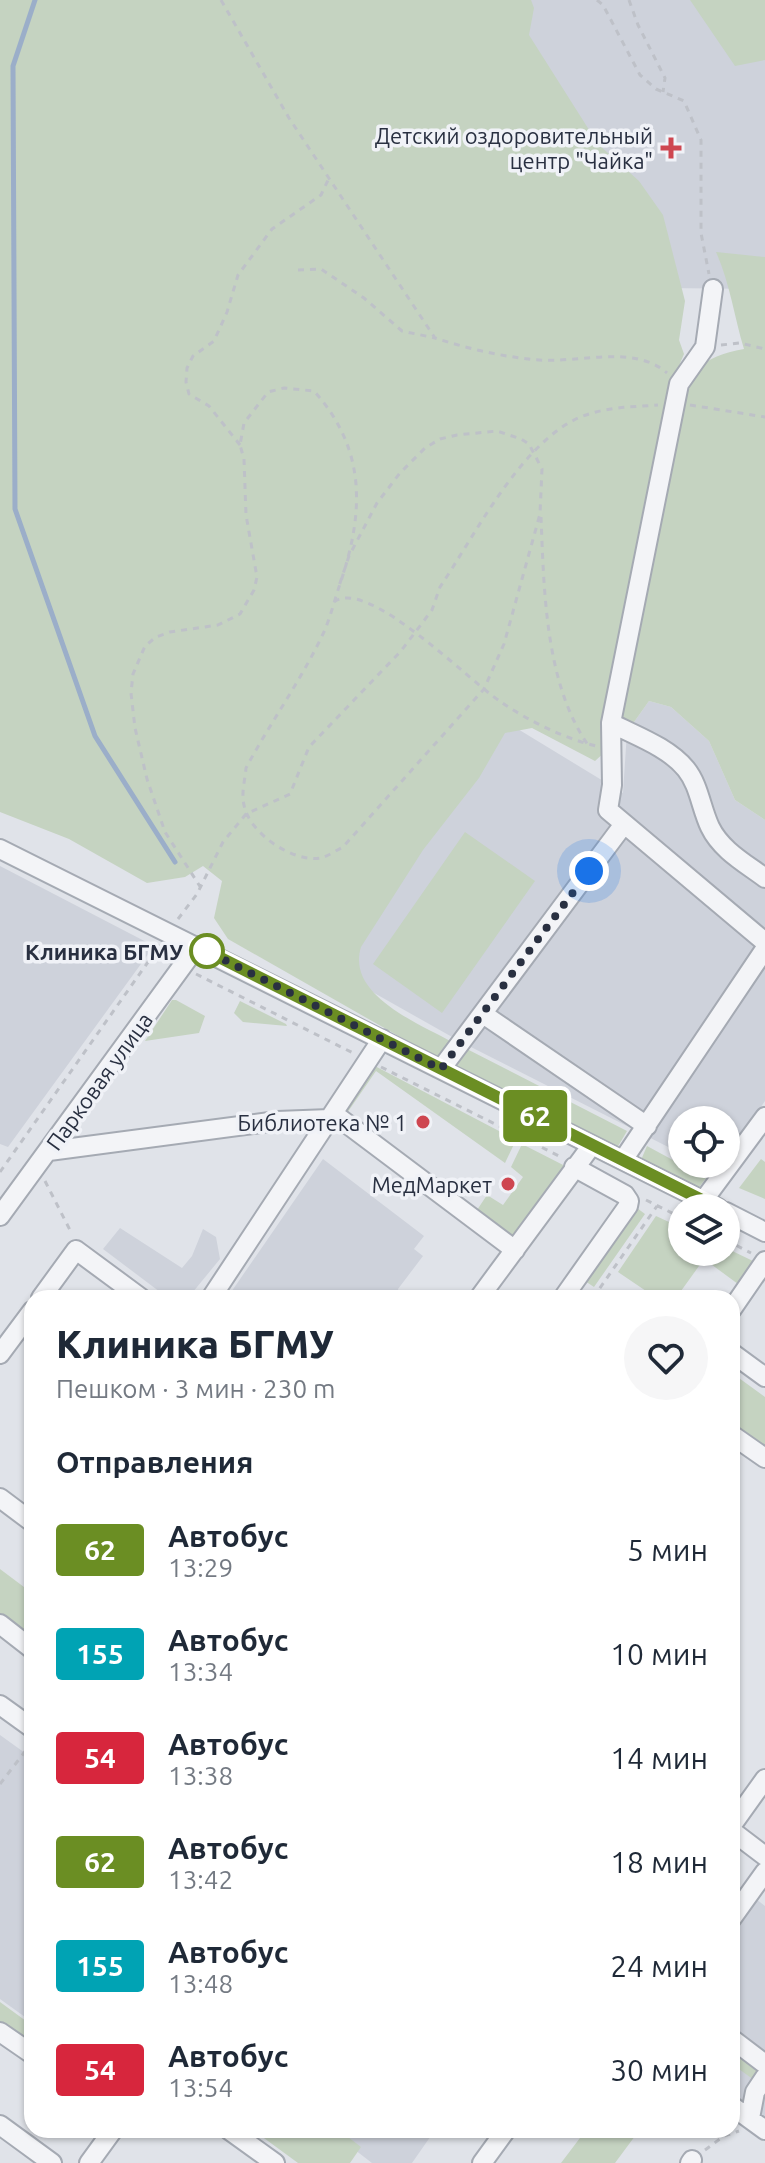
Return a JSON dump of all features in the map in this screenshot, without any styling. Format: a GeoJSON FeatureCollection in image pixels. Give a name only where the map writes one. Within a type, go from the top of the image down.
{"type":"FeatureCollection","features":[{"type":"Feature","properties":{"kind":"street"},"geometry":{"type":"LineString","coordinates":[[713,289],[705,347],[679,384],[611,723],[612,785],[608,810],[765,942]]}},
{"type":"Feature","properties":{"kind":"street"},"geometry":{"type":"LineString","coordinates":[[611,723],[671,755],[685,767],[694,780],[711,829],[725,849],[765,878]]}},
{"type":"Feature","properties":{"kind":"street"},"geometry":{"type":"LineString","coordinates":[[441,1069],[624,824]]}},
{"type":"Feature","properties":{"kind":"street"},"geometry":{"type":"LineString","coordinates":[[0,849],[690,1194]]}},
{"type":"Feature","properties":{"kind":"street","name":"Парковая улица"},"geometry":{"type":"LineString","coordinates":[[0,1216],[197,946]]}},
{"type":"Feature","properties":{"kind":"street"},"geometry":{"type":"LineString","coordinates":[[623,1160],[765,949]]}},
{"type":"Feature","properties":{"kind":"street"},"geometry":{"type":"LineString","coordinates":[[483,1014],[647,1126]]}},
{"type":"Feature","properties":{"kind":"street"},"geometry":{"type":"LineString","coordinates":[[216,1290],[382,1039]]}},
{"type":"Feature","properties":{"kind":"street"},"geometry":{"type":"LineString","coordinates":[[49,1151],[277,1121],[332,1117],[515,1250]]}},
{"type":"Feature","properties":{"kind":"street"},"geometry":{"type":"LineString","coordinates":[[716,1194],[765,1117]]}},
{"type":"Feature","properties":{"kind":"street"},"geometry":{"type":"LineString","coordinates":[[485,1290],[592,1145]]}},
{"type":"Feature","properties":{"kind":"street"},"geometry":{"type":"LineString","coordinates":[[569,1290],[629,1201],[625,1195],[575,1166]]}},
{"type":"Feature","properties":{"kind":"street"},"geometry":{"type":"LineString","coordinates":[[740,1219],[765,1232]]}},
{"type":"Feature","properties":{"kind":"street"},"geometry":{"type":"LineString","coordinates":[[47,1290],[76,1250],[130,1290]]}},
{"type":"Feature","properties":{"kind":"street"},"geometry":{"type":"LineString","coordinates":[[740,1293],[758,1257]]}},
{"type":"Feature","properties":{"kind":"street"},"geometry":{"type":"LineString","coordinates":[[0,1354],[24,1322]]}},
{"type":"Feature","properties":{"kind":"street"},"geometry":{"type":"LineString","coordinates":[[740,1359],[765,1377]]}},
{"type":"Feature","properties":{"kind":"street"},"geometry":{"type":"LineString","coordinates":[[740,1441],[765,1458]]}},
{"type":"Feature","properties":{"kind":"street"},"geometry":{"type":"LineString","coordinates":[[0,1498],[24,1516]]}},
{"type":"Feature","properties":{"kind":"street"},"geometry":{"type":"LineString","coordinates":[[0,1624],[24,1643]]}},
{"type":"Feature","properties":{"kind":"street"},"geometry":{"type":"LineString","coordinates":[[0,1705],[24,1722]]}},
{"type":"Feature","properties":{"kind":"street"},"geometry":{"type":"LineString","coordinates":[[740,1814],[765,1779]]}},
{"type":"Feature","properties":{"kind":"street"},"geometry":{"type":"LineString","coordinates":[[740,1837],[765,1856]]}},
{"type":"Feature","properties":{"kind":"street"},"geometry":{"type":"LineString","coordinates":[[740,1907],[765,1872]]}},
{"type":"Feature","properties":{"kind":"street"},"geometry":{"type":"LineString","coordinates":[[0,2032],[24,2048]]}},
{"type":"Feature","properties":{"kind":"street"},"geometry":{"type":"LineString","coordinates":[[740,2045],[765,2064]]}},
{"type":"Feature","properties":{"kind":"street"},"geometry":{"type":"LineString","coordinates":[[758,2124],[755,2092],[765,2077]]}},
{"type":"Feature","properties":{"kind":"street"},"geometry":{"type":"LineString","coordinates":[[740,2112],[758,2124]]}},
{"type":"Feature","properties":{"kind":"street"},"geometry":{"type":"LineString","coordinates":[[0,2125],[52,2163]]}},
{"type":"Feature","properties":{"kind":"street"},"geometry":{"type":"LineString","coordinates":[[89,2163],[107,2138]]}},
{"type":"Feature","properties":{"kind":"street"},"geometry":{"type":"LineString","coordinates":[[240,2138],[275,2163]]}},
{"type":"Feature","properties":{"kind":"street"},"geometry":{"type":"LineString","coordinates":[[482,2163],[500,2138]]}},
{"type":"Feature","properties":{"kind":"path"},"geometry":{"type":"LineString","coordinates":[[221,0],[289,118],[435,338]]}},
{"type":"Feature","properties":{"kind":"path"},"geometry":{"type":"LineString","coordinates":[[597,0],[603,5],[640,75],[663,92],[684,101],[701,140],[701,233],[713,289]]}},
{"type":"Feature","properties":{"kind":"path"},"geometry":{"type":"LineString","coordinates":[[629,0],[665,78],[663,92]]}},
{"type":"Feature","properties":{"kind":"path"},"geometry":{"type":"LineString","coordinates":[[201,888],[165,832],[147,779],[135,728],[132,683],[137,660],[145,646],[156,637],[170,632],[218,625],[240,614],[254,590],[257,577],[246,515],[244,459],[240,445],[209,406],[189,394],[187,368],[193,356],[214,341],[238,275],[272,229],[321,195],[329,178]]}},
{"type":"Feature","properties":{"kind":"path"},"geometry":{"type":"LineString","coordinates":[[298,270],[321,269],[364,298],[402,331],[474,351],[542,360],[637,358],[662,368],[679,384]]}},
{"type":"Feature","properties":{"kind":"path"},"geometry":{"type":"LineString","coordinates":[[705,347],[740,343],[765,349]]}},
{"type":"Feature","properties":{"kind":"path"},"geometry":{"type":"LineString","coordinates":[[240,445],[244,423],[268,392],[284,388],[314,391],[341,424],[353,463],[357,510],[349,556],[334,602],[315,649],[246,768],[243,799],[246,814],[263,835],[296,856],[321,858],[343,847],[484,689],[504,644],[540,514]]}},
{"type":"Feature","properties":{"kind":"path"},"geometry":{"type":"LineString","coordinates":[[0,1172],[201,888],[223,842],[246,814],[290,794],[309,747],[415,633],[432,610],[440,587],[533,451],[574,420],[609,409],[675,404],[765,417]]}},
{"type":"Feature","properties":{"kind":"path"},"geometry":{"type":"LineString","coordinates":[[349,556],[377,503],[425,448],[440,439],[497,431],[521,439],[533,451],[542,469],[540,514],[544,589],[559,683],[576,727],[588,745]]}},
{"type":"Feature","properties":{"kind":"path"},"geometry":{"type":"LineString","coordinates":[[334,602],[340,597],[351,596],[366,600],[415,633],[484,689],[542,726],[588,745],[610,750]]}},
{"type":"Feature","properties":{"kind":"path"},"geometry":{"type":"LineString","coordinates":[[154,953],[575,1166]]}},
{"type":"Feature","properties":{"kind":"path"},"geometry":{"type":"LineString","coordinates":[[37,1166],[69,1225],[76,1250]]}},
{"type":"Feature","properties":{"kind":"path"},"geometry":{"type":"LineString","coordinates":[[637,1195],[668,1211]]}},
{"type":"Feature","properties":{"kind":"path"},"geometry":{"type":"LineString","coordinates":[[599,1290],[657,1206]]}},
{"type":"Feature","properties":{"kind":"path"},"geometry":{"type":"LineString","coordinates":[[740,1247],[758,1257]]}},
{"type":"Feature","properties":{"kind":"path"},"geometry":{"type":"LineString","coordinates":[[0,1784],[24,1752]]}},
{"type":"Feature","properties":{"kind":"path"},"geometry":{"type":"LineString","coordinates":[[691,2162],[721,2138]]}},
{"type":"Feature","properties":{"kind":"shaded area","name":"Детский оздоровительный центр \"Чайка\""},"geometry":{"type":"Polygon","coordinates":[[[489,0],[765,0],[765,289],[662,288],[489,0]]]}},
{"type":"Feature","properties":{"kind":"shaded area"},"geometry":{"type":"Polygon","coordinates":[[[649,701],[671,707],[709,741],[735,800],[765,820],[765,1101],[740,1136],[740,1106],[668,1106],[668,1147],[461,1042],[321,963],[503,720],[623,793],[627,732],[649,701]]]}},
{"type":"Feature","properties":{"kind":"shaded area","name":"Клиника БГМУ"},"geometry":{"type":"Polygon","coordinates":[[[0,866],[154,946],[8,1147],[0,1144],[0,866]]]}},
{"type":"Feature","properties":{"kind":"shaded area"},"geometry":{"type":"Polygon","coordinates":[[[323,1159],[424,1236],[414,1249],[423,1256],[398,1290],[233,1290],[323,1159]]]}},
{"type":"Feature","properties":{"kind":"shaded area"},"geometry":{"type":"Polygon","coordinates":[[[120,1228],[182,1268],[192,1256],[203,1229],[216,1237],[220,1259],[195,1290],[157,1290],[103,1249],[120,1228]]]}},
{"type":"Feature","properties":{"kind":"shaded area"},"geometry":{"type":"Polygon","coordinates":[[[0,1735],[24,1752],[24,2016],[0,1999],[0,1735]]]}},
{"type":"Feature","properties":{"kind":"shaded area"},"geometry":{"type":"Polygon","coordinates":[[[756,1899],[765,1906],[765,2121],[740,2104],[740,1921],[756,1899]]]}},
{"type":"Feature","properties":{"kind":"shaded area"},"geometry":{"type":"Polygon","coordinates":[[[339,2138],[429,2138],[412,2163],[372,2163],[339,2138]]]}},
{"type":"Feature","properties":{"kind":"green space"},"geometry":{"type":"Polygon","coordinates":[[[0,0],[531,0],[534,8],[529,35],[598,144],[639,181],[663,215],[685,301],[679,340],[684,354],[667,394],[664,412],[681,415],[687,387],[699,368],[717,356],[744,349],[716,252],[765,257],[765,820],[735,800],[709,741],[671,707],[649,701],[627,732],[595,761],[532,728],[505,733],[479,778],[423,850],[361,947],[359,964],[364,979],[374,993],[404,1016],[452,1042],[437,1058],[228,939],[214,918],[222,881],[203,866],[185,877],[147,883],[69,839],[0,812],[0,0]]]}},
{"type":"Feature","properties":{"kind":"green space"},"geometry":{"type":"Polygon","coordinates":[[[690,0],[765,0],[765,60],[735,66],[690,0]]]}},
{"type":"Feature","properties":{"kind":"green space"},"geometry":{"type":"Polygon","coordinates":[[[465,832],[535,881],[442,1013],[373,964],[465,832]]]}},
{"type":"Feature","properties":{"kind":"green space"},"geometry":{"type":"Polygon","coordinates":[[[172,1000],[205,1016],[199,1033],[145,1041],[172,1000]]]}},
{"type":"Feature","properties":{"kind":"green space"},"geometry":{"type":"Polygon","coordinates":[[[240,1001],[287,1026],[243,1022],[234,1013],[240,1001]]]}},
{"type":"Feature","properties":{"kind":"green space"},"geometry":{"type":"Polygon","coordinates":[[[463,1047],[627,1131],[617,1148],[451,1066],[463,1047]]]}},
{"type":"Feature","properties":{"kind":"green space"},"geometry":{"type":"Polygon","coordinates":[[[371,1064],[516,1140],[505,1163],[376,1071],[345,1116],[340,1112],[371,1064]]]}},
{"type":"Feature","properties":{"kind":"green space"},"geometry":{"type":"Polygon","coordinates":[[[522,1144],[569,1168],[516,1242],[475,1213],[487,1195],[503,1205],[523,1177],[511,1167],[522,1144]]]}},
{"type":"Feature","properties":{"kind":"green space"},"geometry":{"type":"Polygon","coordinates":[[[647,1146],[668,1157],[668,1174],[641,1160],[647,1146]]]}},
{"type":"Feature","properties":{"kind":"green space"},"geometry":{"type":"Polygon","coordinates":[[[761,1159],[765,1162],[765,1199],[739,1188],[761,1159]]]}},
{"type":"Feature","properties":{"kind":"green space"},"geometry":{"type":"Polygon","coordinates":[[[676,1178],[706,1178],[698,1189],[676,1178]]]}},
{"type":"Feature","properties":{"kind":"green space"},"geometry":{"type":"Polygon","coordinates":[[[637,1208],[645,1214],[594,1287],[585,1281],[637,1208]]]}},
{"type":"Feature","properties":{"kind":"green space"},"geometry":{"type":"Polygon","coordinates":[[[656,1216],[668,1222],[668,1266],[699,1266],[682,1290],[645,1290],[618,1272],[656,1216]]]}},
{"type":"Feature","properties":{"kind":"green space"},"geometry":{"type":"Polygon","coordinates":[[[740,1255],[753,1261],[738,1284],[714,1266],[740,1266],[740,1255]]]}},
{"type":"Feature","properties":{"kind":"green space"},"geometry":{"type":"Polygon","coordinates":[[[740,1379],[765,1397],[765,1447],[740,1429],[740,1379]]]}},
{"type":"Feature","properties":{"kind":"green space"},"geometry":{"type":"Polygon","coordinates":[[[0,1569],[24,1587],[24,1632],[0,1614],[0,1569]]]}},
{"type":"Feature","properties":{"kind":"green space"},"geometry":{"type":"Polygon","coordinates":[[[0,2002],[24,2020],[24,2042],[0,2025],[0,2002]]]}},
{"type":"Feature","properties":{"kind":"green space"},"geometry":{"type":"Polygon","coordinates":[[[740,2048],[764,2066],[754,2080],[740,2070],[740,2048]]]}},
{"type":"Feature","properties":{"kind":"green space"},"geometry":{"type":"Polygon","coordinates":[[[264,2138],[349,2138],[361,2147],[350,2163],[298,2163],[264,2138]]]}},
{"type":"Feature","properties":{"kind":"green space"},"geometry":{"type":"Polygon","coordinates":[[[580,2138],[634,2138],[615,2163],[561,2163],[580,2138]]]}},
{"type":"Feature","properties":{"kind":"waterway"},"geometry":{"type":"LineString","coordinates":[[35,0],[13,66],[15,509],[95,736],[175,862]]}},
{"type":"Feature","properties":{"kind":"bus line","name":"62"},"geometry":{"type":"LineString","coordinates":[[197,946],[690,1194]]}},
{"type":"Feature","properties":{"kind":"place","name":"Детский оздоровительный центр \"Чайка\""},"geometry":{"type":"Point","coordinates":[671,148]}},
{"type":"Feature","properties":{"kind":"place","name":"Клиника БГМУ"},"geometry":{"type":"Point","coordinates":[207,951]}},
{"type":"Feature","properties":{"kind":"place","name":"Библиотека № 1"},"geometry":{"type":"Point","coordinates":[423,1122]}},
{"type":"Feature","properties":{"kind":"place","name":"МедМаркет"},"geometry":{"type":"Point","coordinates":[508,1184]}},
{"type":"Feature","properties":{"kind":"route"},"geometry":{"type":"LineString","coordinates":[[207,951],[197,946],[441,1069],[589,871]]}}]}
